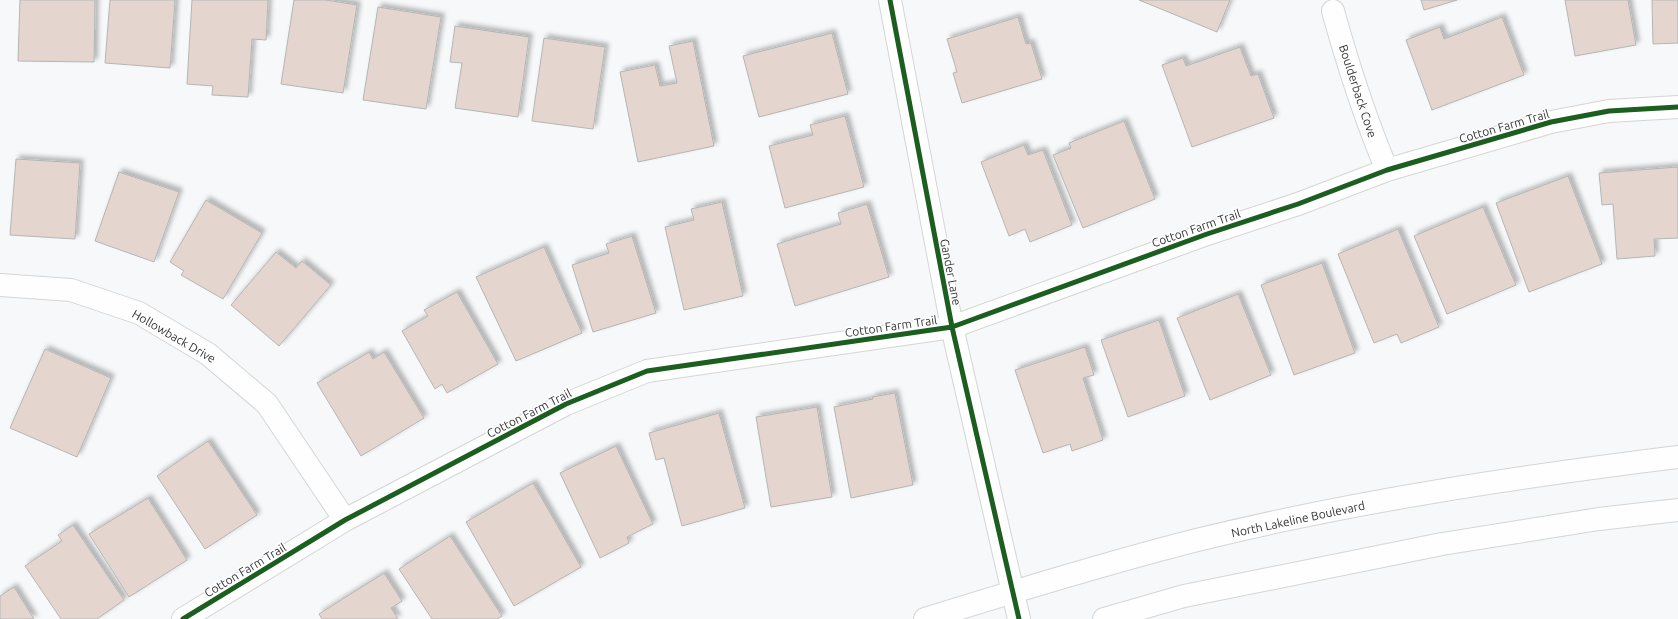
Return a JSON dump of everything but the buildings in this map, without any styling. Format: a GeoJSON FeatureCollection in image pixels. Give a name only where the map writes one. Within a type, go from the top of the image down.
{"type":"FeatureCollection","features":[{"type":"Feature","properties":{"kind":"street","name":"Gander Lane"},"geometry":{"type":"LineString","coordinates":[[890,0],[952,327],[1019,619]]}},
{"type":"Feature","properties":{"kind":"street","name":"Boulderback Cove"},"geometry":{"type":"LineString","coordinates":[[1333,11],[1346,58],[1368,126],[1387,170]]}},
{"type":"Feature","properties":{"kind":"street","name":"Cotton Farm Trail"},"geometry":{"type":"LineString","coordinates":[[184,619],[345,520],[566,404],[646,371],[952,327],[1207,234],[1298,204],[1387,170],[1551,122],[1609,111],[1678,107]]}},
{"type":"Feature","properties":{"kind":"street","name":"Hollowback Drive"},"geometry":{"type":"LineString","coordinates":[[0,285],[71,290],[139,313],[208,354],[267,404],[345,520]]}},
{"type":"Feature","properties":{"kind":"street","name":"North Lakeline Boulevard"},"geometry":{"type":"LineString","coordinates":[[925,619],[1012,592],[1197,540],[1339,509],[1534,475],[1678,456]]}},
{"type":"Feature","properties":{"kind":"street"},"geometry":{"type":"LineString","coordinates":[[1104,619],[1184,596],[1442,544],[1599,519],[1678,510]]}},
{"type":"Feature","properties":{"kind":"cycle path"},"geometry":{"type":"LineString","coordinates":[[890,0],[952,327],[1019,619]]}},
{"type":"Feature","properties":{"kind":"cycle path"},"geometry":{"type":"LineString","coordinates":[[183,619],[345,520],[566,404],[647,371],[952,327],[1207,234],[1298,204],[1387,170],[1551,122],[1609,111],[1678,107]]}}]}
